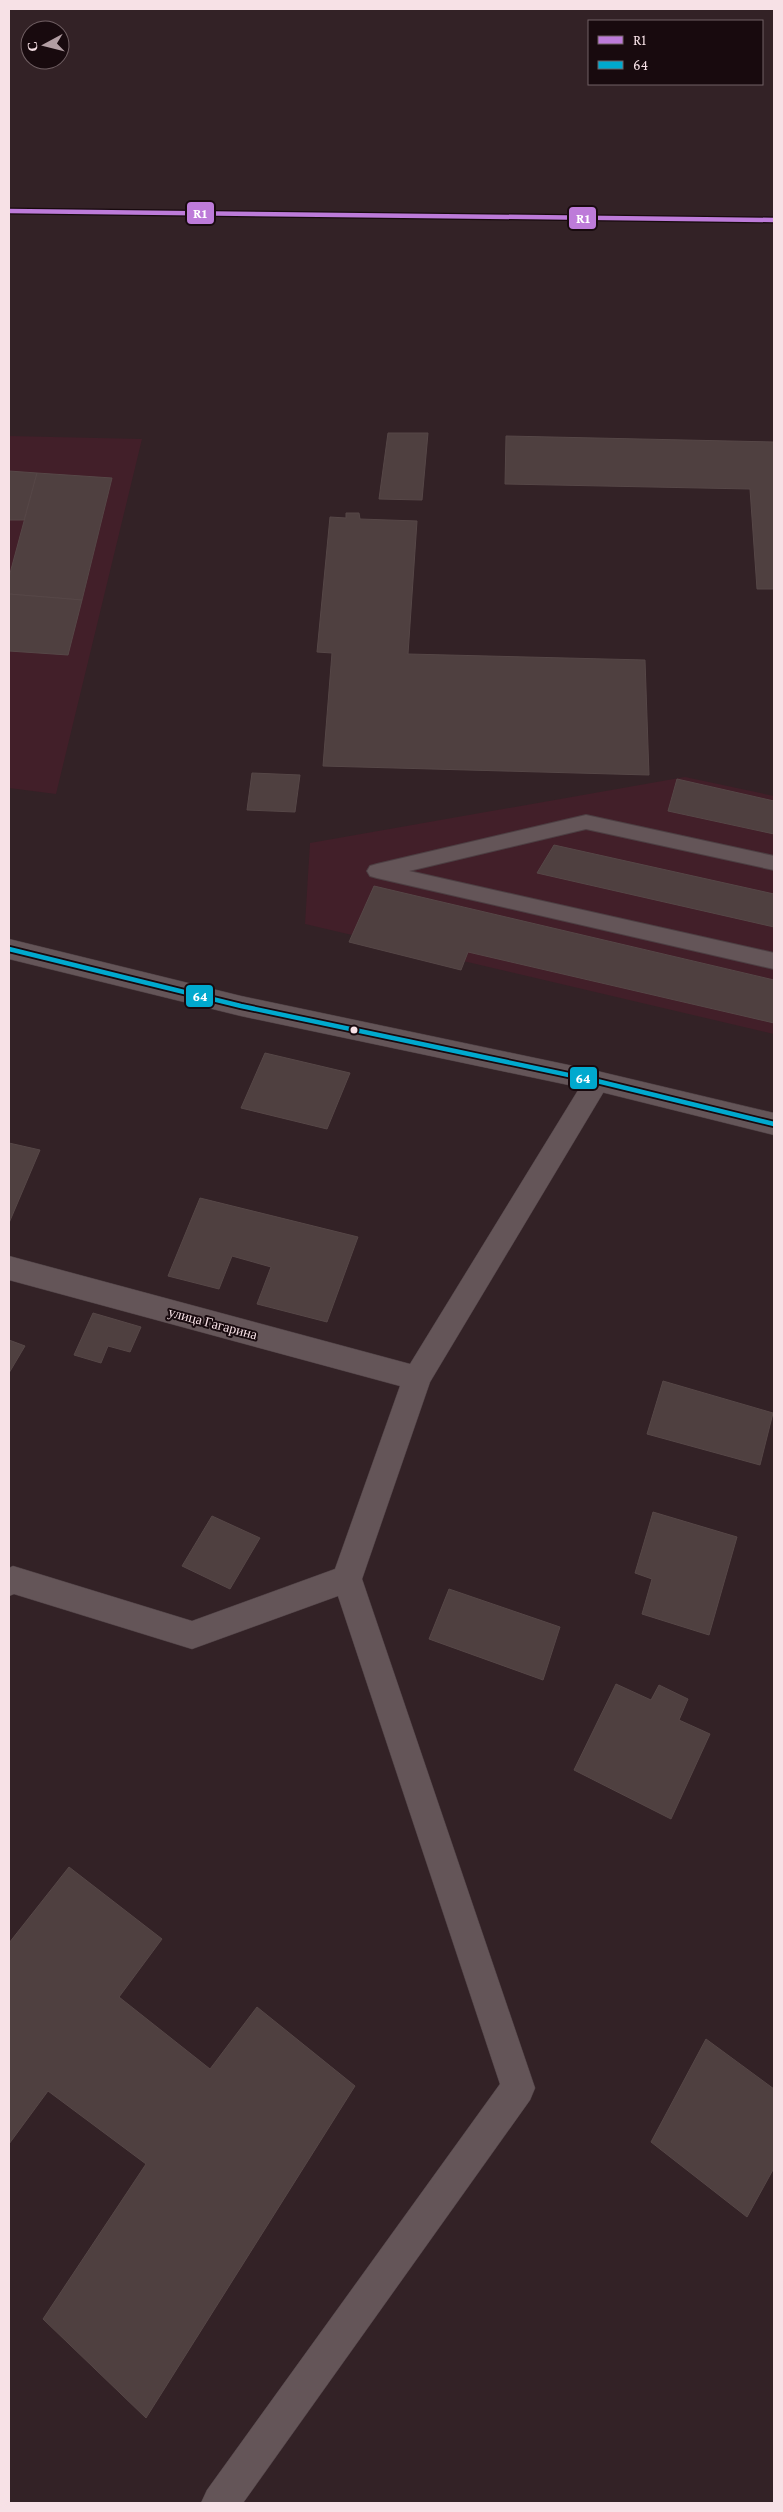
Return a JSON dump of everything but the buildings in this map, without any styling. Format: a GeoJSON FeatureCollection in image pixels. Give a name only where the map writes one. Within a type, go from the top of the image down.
{"type":"FeatureCollection","features":[{"type":"Feature","properties":{"kind":"street"},"geometry":{"type":"LineString","coordinates":[[9,949],[241,1006],[597,1081],[774,1124]]}},
{"type":"Feature","properties":{"kind":"street"},"geometry":{"type":"LineString","coordinates":[[220,2503],[518,2088],[347,1579],[417,1378],[597,1081]]}},
{"type":"Feature","properties":{"kind":"street","name":"улица Гагарина"},"geometry":{"type":"LineString","coordinates":[[9,1268],[417,1378]]}},
{"type":"Feature","properties":{"kind":"street"},"geometry":{"type":"LineString","coordinates":[[9,1582],[13,1580],[192,1635],[347,1579]]}},
{"type":"Feature","properties":{"kind":"lane"},"geometry":{"type":"LineString","coordinates":[[774,863],[586,822],[377,871],[774,961]]}},
{"type":"Feature","properties":{"kind":"shaded area"},"geometry":{"type":"Polygon","coordinates":[[[9,436],[142,439],[56,794],[9,788],[9,436]]]}},
{"type":"Feature","properties":{"kind":"shaded area"},"geometry":{"type":"Polygon","coordinates":[[[685,777],[774,796],[774,1034],[305,924],[310,843],[685,777]]]}},
{"type":"Feature","properties":{"kind":"transit line","name":"R1"},"geometry":{"type":"LineString","coordinates":[[9,211],[774,220]]}},
{"type":"Feature","properties":{"kind":"transit line","name":"64"},"geometry":{"type":"LineString","coordinates":[[9,949],[241,1006],[597,1081],[774,1124]]}}]}
